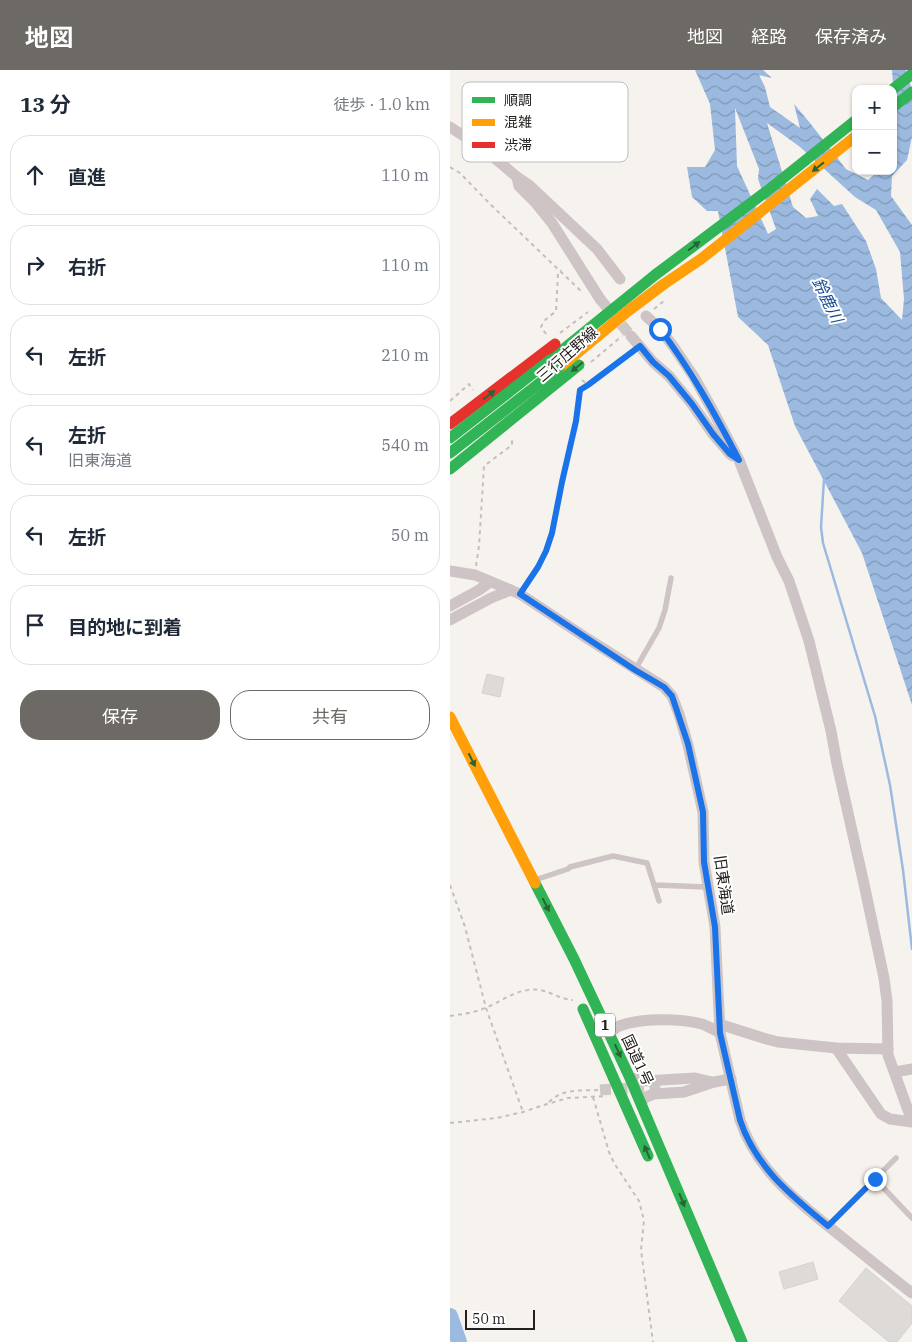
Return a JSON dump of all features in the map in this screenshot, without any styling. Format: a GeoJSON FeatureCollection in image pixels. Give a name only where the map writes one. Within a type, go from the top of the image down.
{"type":"FeatureCollection","features":[{"type":"Feature","properties":{"kind":"main road"},"geometry":{"type":"LineString","coordinates":[[897,86],[912,74]]}},
{"type":"Feature","properties":{"kind":"main road"},"geometry":{"type":"LineString","coordinates":[[897,104],[912,92]]}},
{"type":"Feature","properties":{"kind":"main road","name":"三行庄野線"},"geometry":{"type":"LineString","coordinates":[[450,438],[852,123]]}},
{"type":"Feature","properties":{"kind":"main road","name":"三行庄野線"},"geometry":{"type":"LineString","coordinates":[[450,469],[585,360],[675,276],[701,259],[852,139]]}},
{"type":"Feature","properties":{"kind":"main road","name":"三行庄野線"},"geometry":{"type":"LineString","coordinates":[[450,424],[619,297],[655,276]]}},
{"type":"Feature","properties":{"kind":"main road","name":"三行庄野線"},"geometry":{"type":"LineString","coordinates":[[450,453],[559,368],[638,312]]}},
{"type":"Feature","properties":{"kind":"main road","name":"国道1号"},"geometry":{"type":"LineString","coordinates":[[450,717],[574,959],[609,1033],[641,1102],[742,1342]]}},
{"type":"Feature","properties":{"kind":"main road","name":"国道1号"},"geometry":{"type":"LineString","coordinates":[[579,1000],[652,1164]]}},
{"type":"Feature","properties":{"kind":"street"},"geometry":{"type":"LineString","coordinates":[[450,127],[462,135]]}},
{"type":"Feature","properties":{"kind":"street"},"geometry":{"type":"LineString","coordinates":[[499,162],[529,185],[578,231],[602,255],[620,279]]}},
{"type":"Feature","properties":{"kind":"street"},"geometry":{"type":"LineString","coordinates":[[517,177],[518,186],[535,202],[552,223],[598,295]]}},
{"type":"Feature","properties":{"kind":"street"},"geometry":{"type":"LineString","coordinates":[[638,312],[664,334],[694,377],[714,411],[739,460],[777,557],[789,580],[809,641],[831,731],[836,764],[884,978],[887,1001],[888,1055],[912,1122],[890,1119],[881,1114],[836,1048]]}},
{"type":"Feature","properties":{"kind":"street"},"geometry":{"type":"LineString","coordinates":[[631,336],[653,362],[669,376],[730,454],[739,460]]}},
{"type":"Feature","properties":{"kind":"street","name":"旧東海道"},"geometry":{"type":"LineString","coordinates":[[450,571],[475,575],[516,592],[664,687],[672,696],[688,744],[703,812],[704,862],[715,927],[719,1028],[740,1120],[745,1134],[759,1159],[787,1192],[912,1294]]}},
{"type":"Feature","properties":{"kind":"street"},"geometry":{"type":"LineString","coordinates":[[450,606],[490,582]]}},
{"type":"Feature","properties":{"kind":"street"},"geometry":{"type":"LineString","coordinates":[[450,620],[491,598],[516,592]]}},
{"type":"Feature","properties":{"kind":"street"},"geometry":{"type":"LineString","coordinates":[[609,1033],[619,1026],[656,1020],[677,1020],[778,1042],[836,1048],[888,1049]]}},
{"type":"Feature","properties":{"kind":"street"},"geometry":{"type":"LineString","coordinates":[[895,1072],[912,1069]]}},
{"type":"Feature","properties":{"kind":"street"},"geometry":{"type":"LineString","coordinates":[[630,1078],[645,1081],[695,1078],[714,1082]]}},
{"type":"Feature","properties":{"kind":"street"},"geometry":{"type":"LineString","coordinates":[[665,1086],[731,1079]]}},
{"type":"Feature","properties":{"kind":"street"},"geometry":{"type":"LineString","coordinates":[[641,1102],[646,1097],[654,1094],[684,1092],[714,1082]]}},
{"type":"Feature","properties":{"kind":"lane"},"geometry":{"type":"LineString","coordinates":[[635,670],[659,628],[665,610],[671,578]]}},
{"type":"Feature","properties":{"kind":"lane"},"geometry":{"type":"LineString","coordinates":[[534,881],[570,868],[613,856],[647,863],[659,901]]}},
{"type":"Feature","properties":{"kind":"lane"},"geometry":{"type":"LineString","coordinates":[[654,885],[707,887]]}},
{"type":"Feature","properties":{"kind":"lane"},"geometry":{"type":"LineString","coordinates":[[828,1226],[896,1158]]}},
{"type":"Feature","properties":{"kind":"lane"},"geometry":{"type":"LineString","coordinates":[[875,1179],[912,1218]]}},
{"type":"Feature","properties":{"kind":"path"},"geometry":{"type":"LineString","coordinates":[[450,167],[460,173],[582,292],[598,295]]}},
{"type":"Feature","properties":{"kind":"path"},"geometry":{"type":"LineString","coordinates":[[546,334],[541,327],[544,320],[556,310],[558,274],[561,270]]}},
{"type":"Feature","properties":{"kind":"path"},"geometry":{"type":"LineString","coordinates":[[516,592],[538,567],[552,533],[576,421],[580,390],[640,346]]}},
{"type":"Feature","properties":{"kind":"path"},"geometry":{"type":"LineString","coordinates":[[582,380],[588,385]]}},
{"type":"Feature","properties":{"kind":"path"},"geometry":{"type":"LineString","coordinates":[[450,401],[469,384],[474,390]]}},
{"type":"Feature","properties":{"kind":"path"},"geometry":{"type":"LineString","coordinates":[[475,575],[479,546],[484,466],[512,445],[512,437]]}},
{"type":"Feature","properties":{"kind":"path"},"geometry":{"type":"LineString","coordinates":[[450,885],[464,927],[486,1008],[523,1112]]}},
{"type":"Feature","properties":{"kind":"path"},"geometry":{"type":"LineString","coordinates":[[450,1016],[475,1012],[527,990],[539,989],[551,992],[566,1000],[579,1000]]}},
{"type":"Feature","properties":{"kind":"path"},"geometry":{"type":"LineString","coordinates":[[547,1104],[556,1095],[569,1091],[600,1090]]}},
{"type":"Feature","properties":{"kind":"path"},"geometry":{"type":"LineString","coordinates":[[450,1123],[497,1118],[568,1098],[622,1096]]}},
{"type":"Feature","properties":{"kind":"path"},"geometry":{"type":"LineString","coordinates":[[592,1097],[609,1152],[639,1201],[644,1220],[641,1250],[653,1342]]}},
{"type":"Feature","properties":{"kind":"water","name":"鈴鹿川"},"geometry":{"type":"Polygon","coordinates":[[[695,70],[763,70],[772,78],[759,75],[765,87],[770,107],[800,128],[794,104],[846,169],[852,172],[852,175],[858,175],[868,180],[874,175],[893,175],[891,196],[912,225],[912,705],[862,553],[795,426],[768,345],[738,317],[718,211],[707,211],[692,197],[687,167],[705,167],[715,150],[710,104],[695,70]],[[735,108],[737,166],[768,234],[776,229],[758,179],[759,169],[735,108]],[[767,123],[793,207],[806,218],[818,216],[810,199],[817,189],[834,206],[842,204],[866,241],[876,269],[881,298],[902,320],[904,299],[900,252],[876,210],[855,197],[800,147],[767,123]]]}},
{"type":"Feature","properties":{"kind":"water"},"geometry":{"type":"Polygon","coordinates":[[[892,70],[906,70],[912,90],[912,137],[907,160],[897,171],[897,85],[893,85],[892,70]]]}},
{"type":"Feature","properties":{"kind":"building"},"geometry":{"type":"Polygon","coordinates":[[[487,674],[504,678],[500,697],[482,693],[487,674]]]}},
{"type":"Feature","properties":{"kind":"building"},"geometry":{"type":"Polygon","coordinates":[[[813,1262],[818,1279],[784,1289],[779,1272],[813,1262]]]}},
{"type":"Feature","properties":{"kind":"building"},"geometry":{"type":"Polygon","coordinates":[[[866,1268],[912,1306],[912,1323],[897,1342],[889,1342],[839,1301],[866,1268]]]}},
{"type":"Feature","properties":{"kind":"waterway"},"geometry":{"type":"LineString","coordinates":[[824,479],[821,527],[823,543],[875,716],[890,785],[903,870],[912,949]]}},
{"type":"Feature","properties":{"kind":"waterway"},"geometry":{"type":"LineString","coordinates":[[450,1316],[459,1342]]}},
{"type":"Feature","properties":{"kind":"tunnel"},"geometry":{"type":"LineString","coordinates":[[600,299],[631,336]]}},
{"type":"Feature","properties":{"kind":"tunnel"},"geometry":{"type":"LineString","coordinates":[[600,1090],[665,1086]]}},
{"type":"Feature","properties":{"kind":"traffic: fast"},"geometry":{"type":"LineString","coordinates":[[897,86],[912,74]]}},
{"type":"Feature","properties":{"kind":"traffic: fast"},"geometry":{"type":"LineString","coordinates":[[897,104],[912,92]]}},
{"type":"Feature","properties":{"kind":"traffic: fast"},"geometry":{"type":"LineString","coordinates":[[550,360],[655,275],[767,191],[852,123]]}},
{"type":"Feature","properties":{"kind":"traffic: fast"},"geometry":{"type":"LineString","coordinates":[[450,438],[550,360]]}},
{"type":"Feature","properties":{"kind":"traffic: fast"},"geometry":{"type":"LineString","coordinates":[[450,469],[579,365]]}},
{"type":"Feature","properties":{"kind":"traffic: fast"},"geometry":{"type":"LineString","coordinates":[[450,453],[559,368]]}},
{"type":"Feature","properties":{"kind":"traffic: fast"},"geometry":{"type":"LineString","coordinates":[[535,883],[574,959],[630,1078],[742,1342]]}},
{"type":"Feature","properties":{"kind":"traffic: fast"},"geometry":{"type":"LineString","coordinates":[[583,1009],[648,1156]]}},
{"type":"Feature","properties":{"kind":"traffic: slow"},"geometry":{"type":"LineString","coordinates":[[559,368],[628,311],[701,259],[852,139]]}},
{"type":"Feature","properties":{"kind":"traffic: slow"},"geometry":{"type":"LineString","coordinates":[[450,717],[535,883]]}},
{"type":"Feature","properties":{"kind":"traffic: jam"},"geometry":{"type":"LineString","coordinates":[[450,424],[555,344]]}},
{"type":"Feature","properties":{"kind":"route"},"geometry":{"type":"LineString","coordinates":[[660,329],[674,346],[694,377],[739,460],[730,454],[669,376],[653,362],[640,346],[580,390],[576,421],[552,533],[538,567],[520,594],[664,687],[672,696],[688,744],[703,812],[705,873],[715,927],[720,1033],[740,1120],[751,1147],[763,1165],[787,1192],[828,1226],[875,1179]]}}]}
